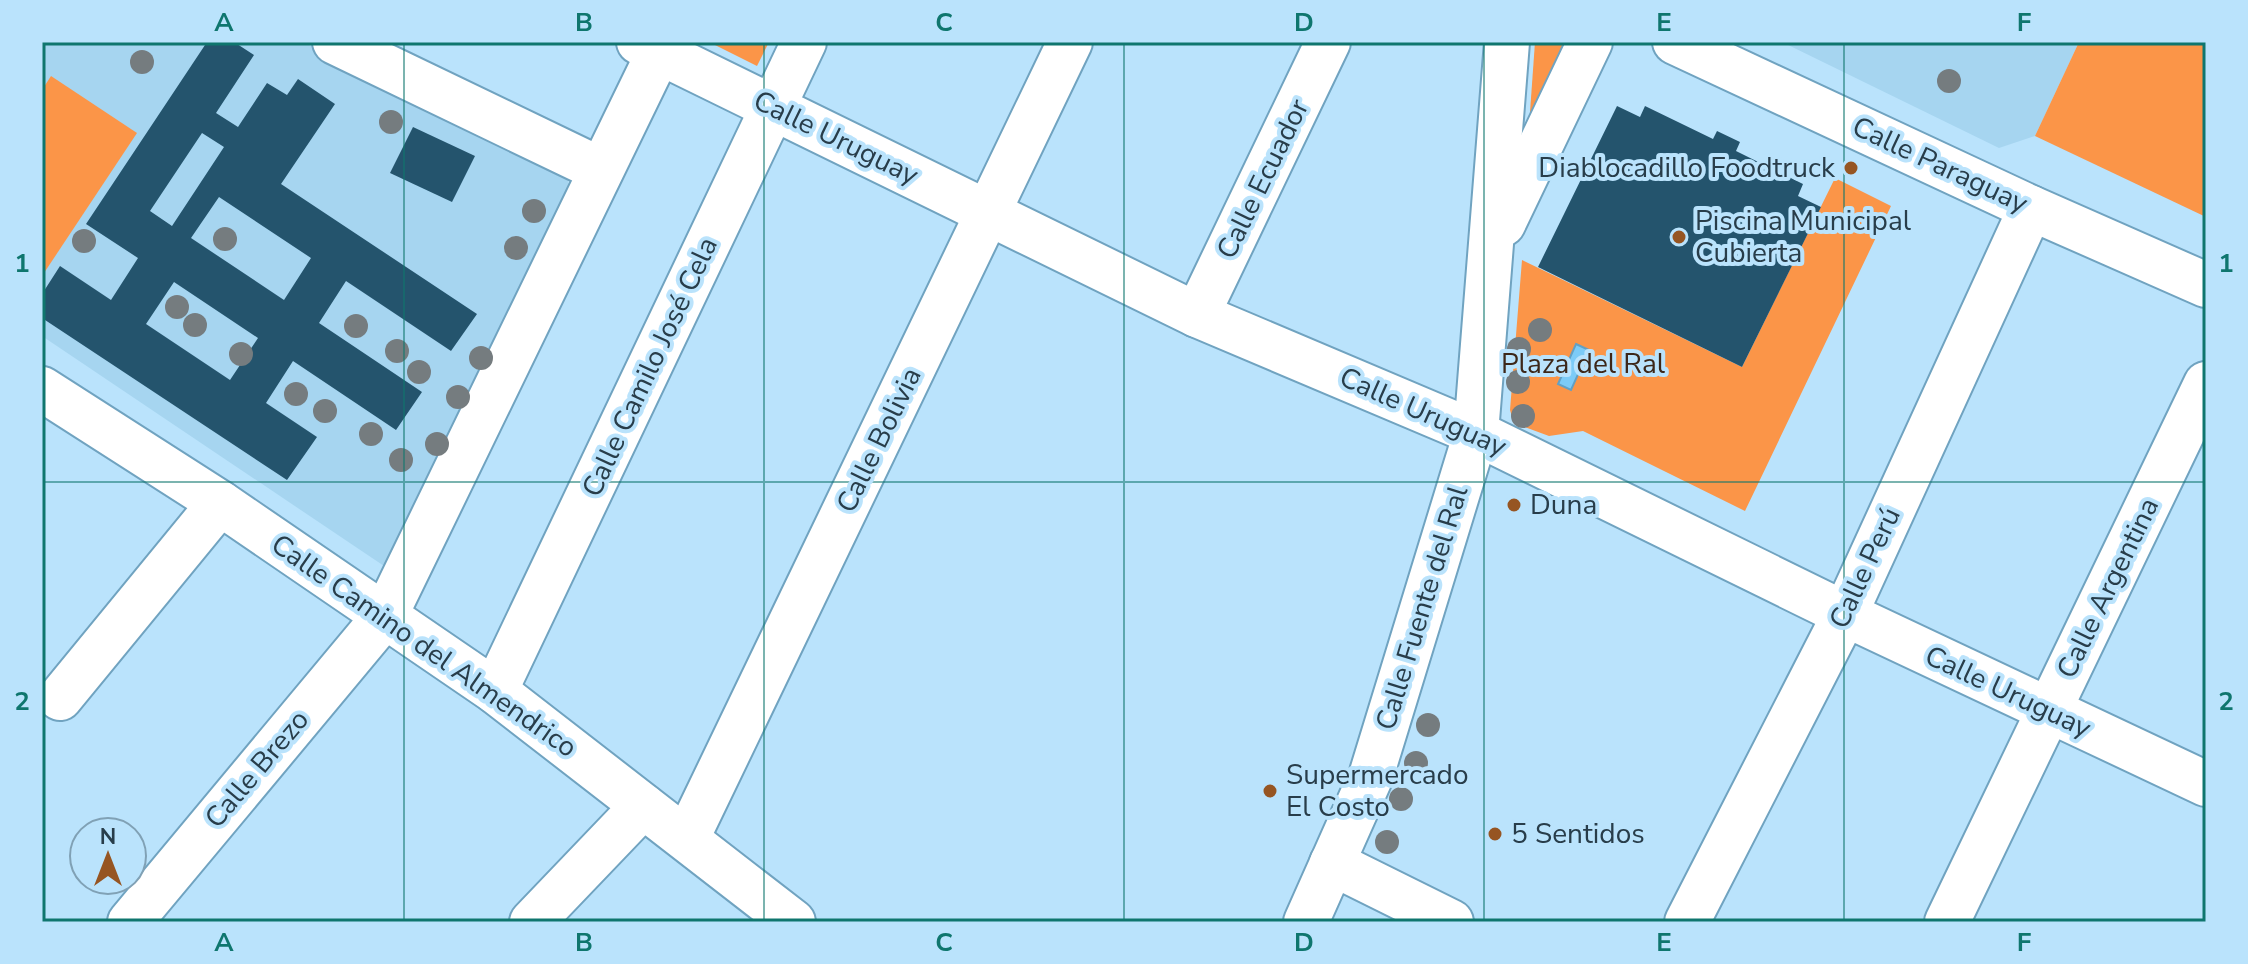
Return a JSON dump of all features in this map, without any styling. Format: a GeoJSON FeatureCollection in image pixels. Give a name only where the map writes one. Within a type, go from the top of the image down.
{"type":"FeatureCollection","features":[{"type":"Feature","properties":{"kind":"street"},"geometry":{"type":"LineString","coordinates":[[335,42],[601,170]]}},
{"type":"Feature","properties":{"kind":"street","name":"Calle Camilo José Cela"},"geometry":{"type":"LineString","coordinates":[[495,691],[804,42]]}},
{"type":"Feature","properties":{"kind":"street","name":"Calle Bolivia"},"geometry":{"type":"LineString","coordinates":[[687,838],[1070,42]]}},
{"type":"Feature","properties":{"kind":"street","name":"Calle Ecuador"},"geometry":{"type":"LineString","coordinates":[[1197,315],[1328,42]]}},
{"type":"Feature","properties":{"kind":"street","name":"Calle Fuente del Ral"},"geometry":{"type":"LineString","coordinates":[[1306,922],[1371,776],[1476,433],[1507,42]]}},
{"type":"Feature","properties":{"kind":"street"},"geometry":{"type":"LineString","coordinates":[[1491,248],[1590,42]]}},
{"type":"Feature","properties":{"kind":"street","name":"Calle Paraguay"},"geometry":{"type":"LineString","coordinates":[[1675,42],[2031,208],[2206,285]]}},
{"type":"Feature","properties":{"kind":"street","name":"Calle Brezo"},"geometry":{"type":"LineString","coordinates":[[130,922],[385,616],[601,170],[649,47]]}},
{"type":"Feature","properties":{"kind":"street","name":"Calle Uruguay"},"geometry":{"type":"LineString","coordinates":[[649,47],[1197,315],[1476,433],[1845,614],[2206,784]]}},
{"type":"Feature","properties":{"kind":"street","name":"Calle Perú"},"geometry":{"type":"LineString","coordinates":[[1687,922],[1845,614],[2031,208]]}},
{"type":"Feature","properties":{"kind":"street","name":"Calle Argentina"},"geometry":{"type":"LineString","coordinates":[[1947,922],[2206,384]]}},
{"type":"Feature","properties":{"kind":"street","name":"Calle Camino del Almendrico"},"geometry":{"type":"LineString","coordinates":[[42,389],[220,503],[495,691],[793,922]]}},
{"type":"Feature","properties":{"kind":"street"},"geometry":{"type":"LineString","coordinates":[[60,698],[220,503]]}},
{"type":"Feature","properties":{"kind":"street"},"geometry":{"type":"LineString","coordinates":[[532,922],[643,806]]}},
{"type":"Feature","properties":{"kind":"street"},"geometry":{"type":"LineString","coordinates":[[1332,863],[1451,922]]}},
{"type":"Feature","properties":{"kind":"shaded area"},"geometry":{"type":"Polygon","coordinates":[[[42,42],[303,42],[564,170],[573,196],[390,570],[42,336],[42,42]]]}},
{"type":"Feature","properties":{"kind":"shaded area"},"geometry":{"type":"Polygon","coordinates":[[[1782,42],[2079,42],[2035,136],[1999,148],[1782,42]]]}},
{"type":"Feature","properties":{"kind":"shaded area"},"geometry":{"type":"Polygon","coordinates":[[[1576,344],[1589,350],[1571,390],[1558,384],[1576,344]]]}},
{"type":"Feature","properties":{"kind":"green space"},"geometry":{"type":"Polygon","coordinates":[[[709,42],[769,42],[757,66],[709,42]]]}},
{"type":"Feature","properties":{"kind":"green space"},"geometry":{"type":"Polygon","coordinates":[[[1535,42],[1567,42],[1534,112],[1530,112],[1535,42]]]}},
{"type":"Feature","properties":{"kind":"green space"},"geometry":{"type":"Polygon","coordinates":[[[2079,42],[2206,42],[2206,217],[2035,136],[2079,42]]]}},
{"type":"Feature","properties":{"kind":"green space"},"geometry":{"type":"Polygon","coordinates":[[[51,76],[137,133],[42,276],[42,90],[51,76]]]}},
{"type":"Feature","properties":{"kind":"green space","name":"Plaza del Ral"},"geometry":{"type":"Polygon","coordinates":[[[1835,178],[1891,206],[1745,511],[1583,431],[1549,436],[1514,423],[1510,410],[1522,260],[1742,367],[1835,178]]]}},
{"type":"Feature","properties":{"kind":"building"},"geometry":{"type":"Polygon","coordinates":[[[207,42],[234,42],[254,55],[216,113],[238,127],[267,83],[287,95],[298,79],[335,104],[281,184],[477,314],[451,351],[346,281],[319,323],[422,392],[396,430],[293,361],[266,403],[317,437],[287,480],[42,318],[42,294],[60,266],[111,300],[138,258],[86,224],[207,42]],[[202,133],[150,211],[172,226],[224,147],[202,133]],[[219,197],[191,238],[284,300],[311,258],[219,197]],[[174,282],[146,324],[230,380],[258,338],[174,282]]]}},
{"type":"Feature","properties":{"kind":"building","name":"Piscina Municipal Cubierta"},"geometry":{"type":"Polygon","coordinates":[[[1617,106],[1640,117],[1645,106],[1713,139],[1717,131],[1740,142],[1736,151],[1803,184],[1798,196],[1821,207],[1742,367],[1538,267],[1617,106]]]}},
{"type":"Feature","properties":{"kind":"building"},"geometry":{"type":"Polygon","coordinates":[[[413,127],[475,156],[452,202],[390,173],[413,127]]]}},
{"type":"Feature","properties":{"kind":"place","name":"Diablocadillo Foodtruck"},"geometry":{"type":"Point","coordinates":[1851,168]}},
{"type":"Feature","properties":{"kind":"place","name":"Piscina Municipal Cubierta"},"geometry":{"type":"Point","coordinates":[1679,237]}},
{"type":"Feature","properties":{"kind":"place","name":"Duna"},"geometry":{"type":"Point","coordinates":[1514,505]}},
{"type":"Feature","properties":{"kind":"place","name":"Supermercado El Costo"},"geometry":{"type":"Point","coordinates":[1270,791]}},
{"type":"Feature","properties":{"kind":"place","name":"5 Sentidos"},"geometry":{"type":"Point","coordinates":[1495,834]}}]}
